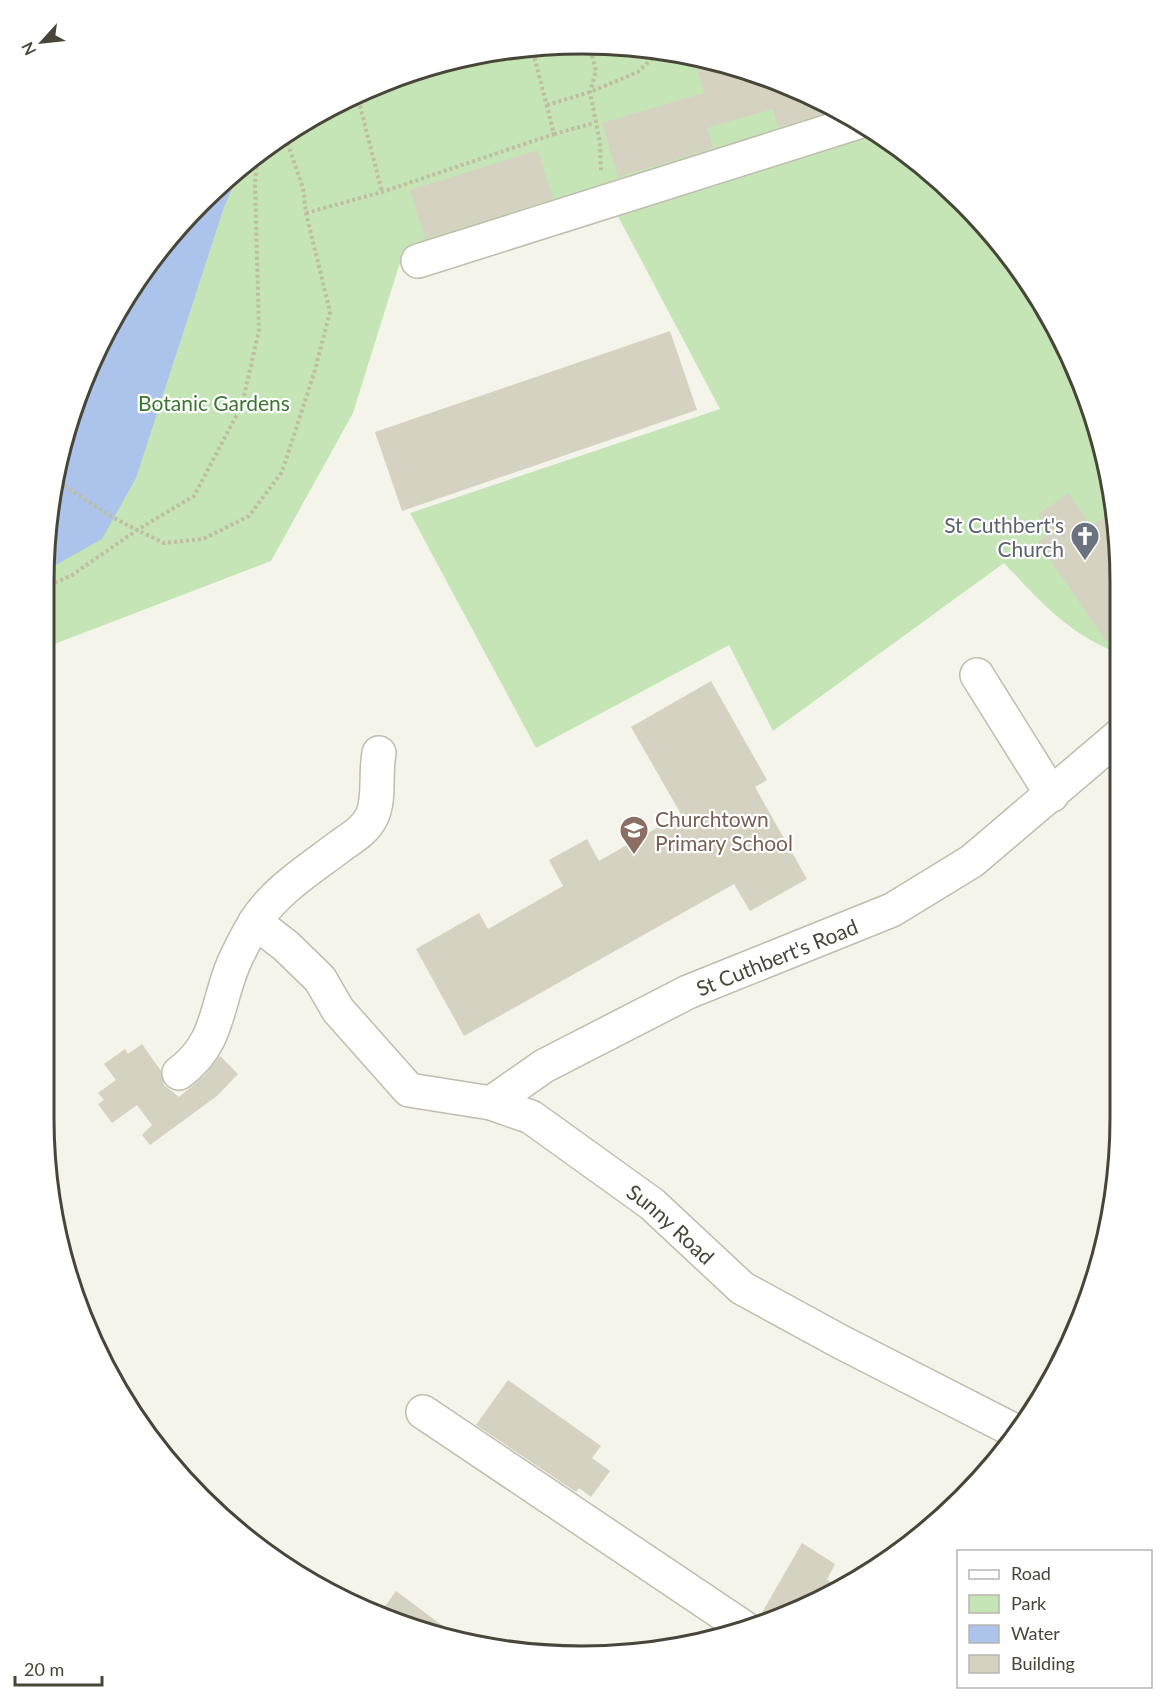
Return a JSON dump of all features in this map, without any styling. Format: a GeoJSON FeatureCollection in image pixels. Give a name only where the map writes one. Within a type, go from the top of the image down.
{"type":"FeatureCollection","features":[{"type":"Feature","properties":{"kind":"street"},"geometry":{"type":"LineString","coordinates":[[418,261],[847,125]]}},
{"type":"Feature","properties":{"kind":"street"},"geometry":{"type":"LineString","coordinates":[[976,675],[1052,795]]}},
{"type":"Feature","properties":{"kind":"street","name":"St Cuthbert's Road"},"geometry":{"type":"LineString","coordinates":[[491,1103],[543,1066],[688,992],[892,910],[972,861],[1110,744]]}},
{"type":"Feature","properties":{"kind":"street"},"geometry":{"type":"LineString","coordinates":[[179,1073],[196,1061],[202,1052],[221,1007],[233,964],[255,922],[297,878],[364,829],[373,815],[377,795],[375,774],[379,753]]}},
{"type":"Feature","properties":{"kind":"street","name":"Sunny Road"},"geometry":{"type":"LineString","coordinates":[[255,922],[286,946],[320,980],[338,1010],[409,1090],[491,1103],[531,1117],[652,1204],[741,1288],[1009,1428]]}},
{"type":"Feature","properties":{"kind":"street"},"geometry":{"type":"LineString","coordinates":[[423,1412],[737,1623]]}},
{"type":"Feature","properties":{"kind":"path"},"geometry":{"type":"LineString","coordinates":[[592,54],[596,71],[590,92],[594,123],[600,143],[602,201]]}},
{"type":"Feature","properties":{"kind":"path"},"geometry":{"type":"LineString","coordinates":[[534,57],[554,134]]}},
{"type":"Feature","properties":{"kind":"path"},"geometry":{"type":"LineString","coordinates":[[547,105],[590,92],[638,72],[652,59]]}},
{"type":"Feature","properties":{"kind":"path"},"geometry":{"type":"LineString","coordinates":[[359,103],[382,192]]}},
{"type":"Feature","properties":{"kind":"path"},"geometry":{"type":"LineString","coordinates":[[306,213],[382,192],[554,134],[594,123]]}},
{"type":"Feature","properties":{"kind":"path"},"geometry":{"type":"LineString","coordinates":[[63,485],[112,517],[164,543],[203,539],[249,516],[282,472],[315,370],[330,312],[306,213],[303,188],[288,144]]}},
{"type":"Feature","properties":{"kind":"path"},"geometry":{"type":"LineString","coordinates":[[54,583],[72,574],[194,496],[242,405],[259,330],[256,167]]}},
{"type":"Feature","properties":{"kind":"green space","name":"Botanic Gardens"},"geometry":{"type":"Polygon","coordinates":[[[547,55],[617,55],[685,64],[752,82],[816,108],[838,120],[402,256],[353,413],[271,561],[54,644],[55,547],[64,479],[82,412],[94,380],[125,318],[163,261],[209,209],[261,163],[318,125],[380,94],[445,72],[479,64],[547,55]]]}},
{"type":"Feature","properties":{"kind":"green space"},"geometry":{"type":"Polygon","coordinates":[[[849,127],[903,163],[930,185],[979,234],[1001,261],[1039,318],[1070,380],[1092,445],[1100,479],[1109,547],[1110,650],[1085,637],[1056,616],[1004,563],[773,731],[729,645],[536,748],[410,513],[720,409],[611,203],[849,127]]]}},
{"type":"Feature","properties":{"kind":"water"},"geometry":{"type":"Polygon","coordinates":[[[234,185],[224,207],[136,478],[102,539],[54,566],[64,479],[82,412],[108,348],[143,289],[185,234],[234,185]]]}},
{"type":"Feature","properties":{"kind":"building"},"geometry":{"type":"Polygon","coordinates":[[[696,67],[752,82],[825,113],[778,128],[773,109],[707,128],[713,148],[618,177],[602,123],[704,93],[696,67]]]}},
{"type":"Feature","properties":{"kind":"building"},"geometry":{"type":"Polygon","coordinates":[[[538,150],[553,199],[425,239],[410,190],[538,150]]]}},
{"type":"Feature","properties":{"kind":"building"},"geometry":{"type":"Polygon","coordinates":[[[670,331],[697,410],[402,511],[375,432],[670,331]]]}},
{"type":"Feature","properties":{"kind":"building","name":"St Cuthbert's Church"},"geometry":{"type":"Polygon","coordinates":[[[1068,493],[1091,526],[1105,516],[1110,582],[1110,638],[1106,641],[1038,542],[1051,533],[1038,514],[1068,493]]]}},
{"type":"Feature","properties":{"kind":"building"},"geometry":{"type":"Polygon","coordinates":[[[711,681],[767,780],[755,787],[807,879],[750,911],[734,884],[464,1036],[416,949],[479,913],[488,929],[563,886],[549,860],[587,839],[599,861],[681,814],[631,727],[711,681]]]}},
{"type":"Feature","properties":{"kind":"building"},"geometry":{"type":"Polygon","coordinates":[[[142,1044],[161,1071],[164,1085],[179,1097],[204,1076],[220,1056],[238,1074],[217,1096],[150,1145],[142,1135],[152,1125],[137,1105],[112,1123],[98,1104],[104,1100],[98,1093],[116,1080],[104,1064],[125,1049],[128,1054],[142,1044]]]}},
{"type":"Feature","properties":{"kind":"building"},"geometry":{"type":"Polygon","coordinates":[[[508,1380],[601,1446],[592,1458],[610,1471],[591,1497],[579,1488],[576,1492],[476,1425],[508,1380]]]}},
{"type":"Feature","properties":{"kind":"building"},"geometry":{"type":"Polygon","coordinates":[[[802,1543],[835,1564],[827,1580],[832,1583],[761,1615],[802,1543]]]}},
{"type":"Feature","properties":{"kind":"building"},"geometry":{"type":"Polygon","coordinates":[[[396,1591],[446,1628],[412,1618],[384,1608],[396,1591]]]}},
{"type":"Feature","properties":{"kind":"place","name":"St Cuthbert's Church"},"geometry":{"type":"Point","coordinates":[1085,562]}},
{"type":"Feature","properties":{"kind":"place","name":"Churchtown Primary School"},"geometry":{"type":"Point","coordinates":[634,856]}}]}
